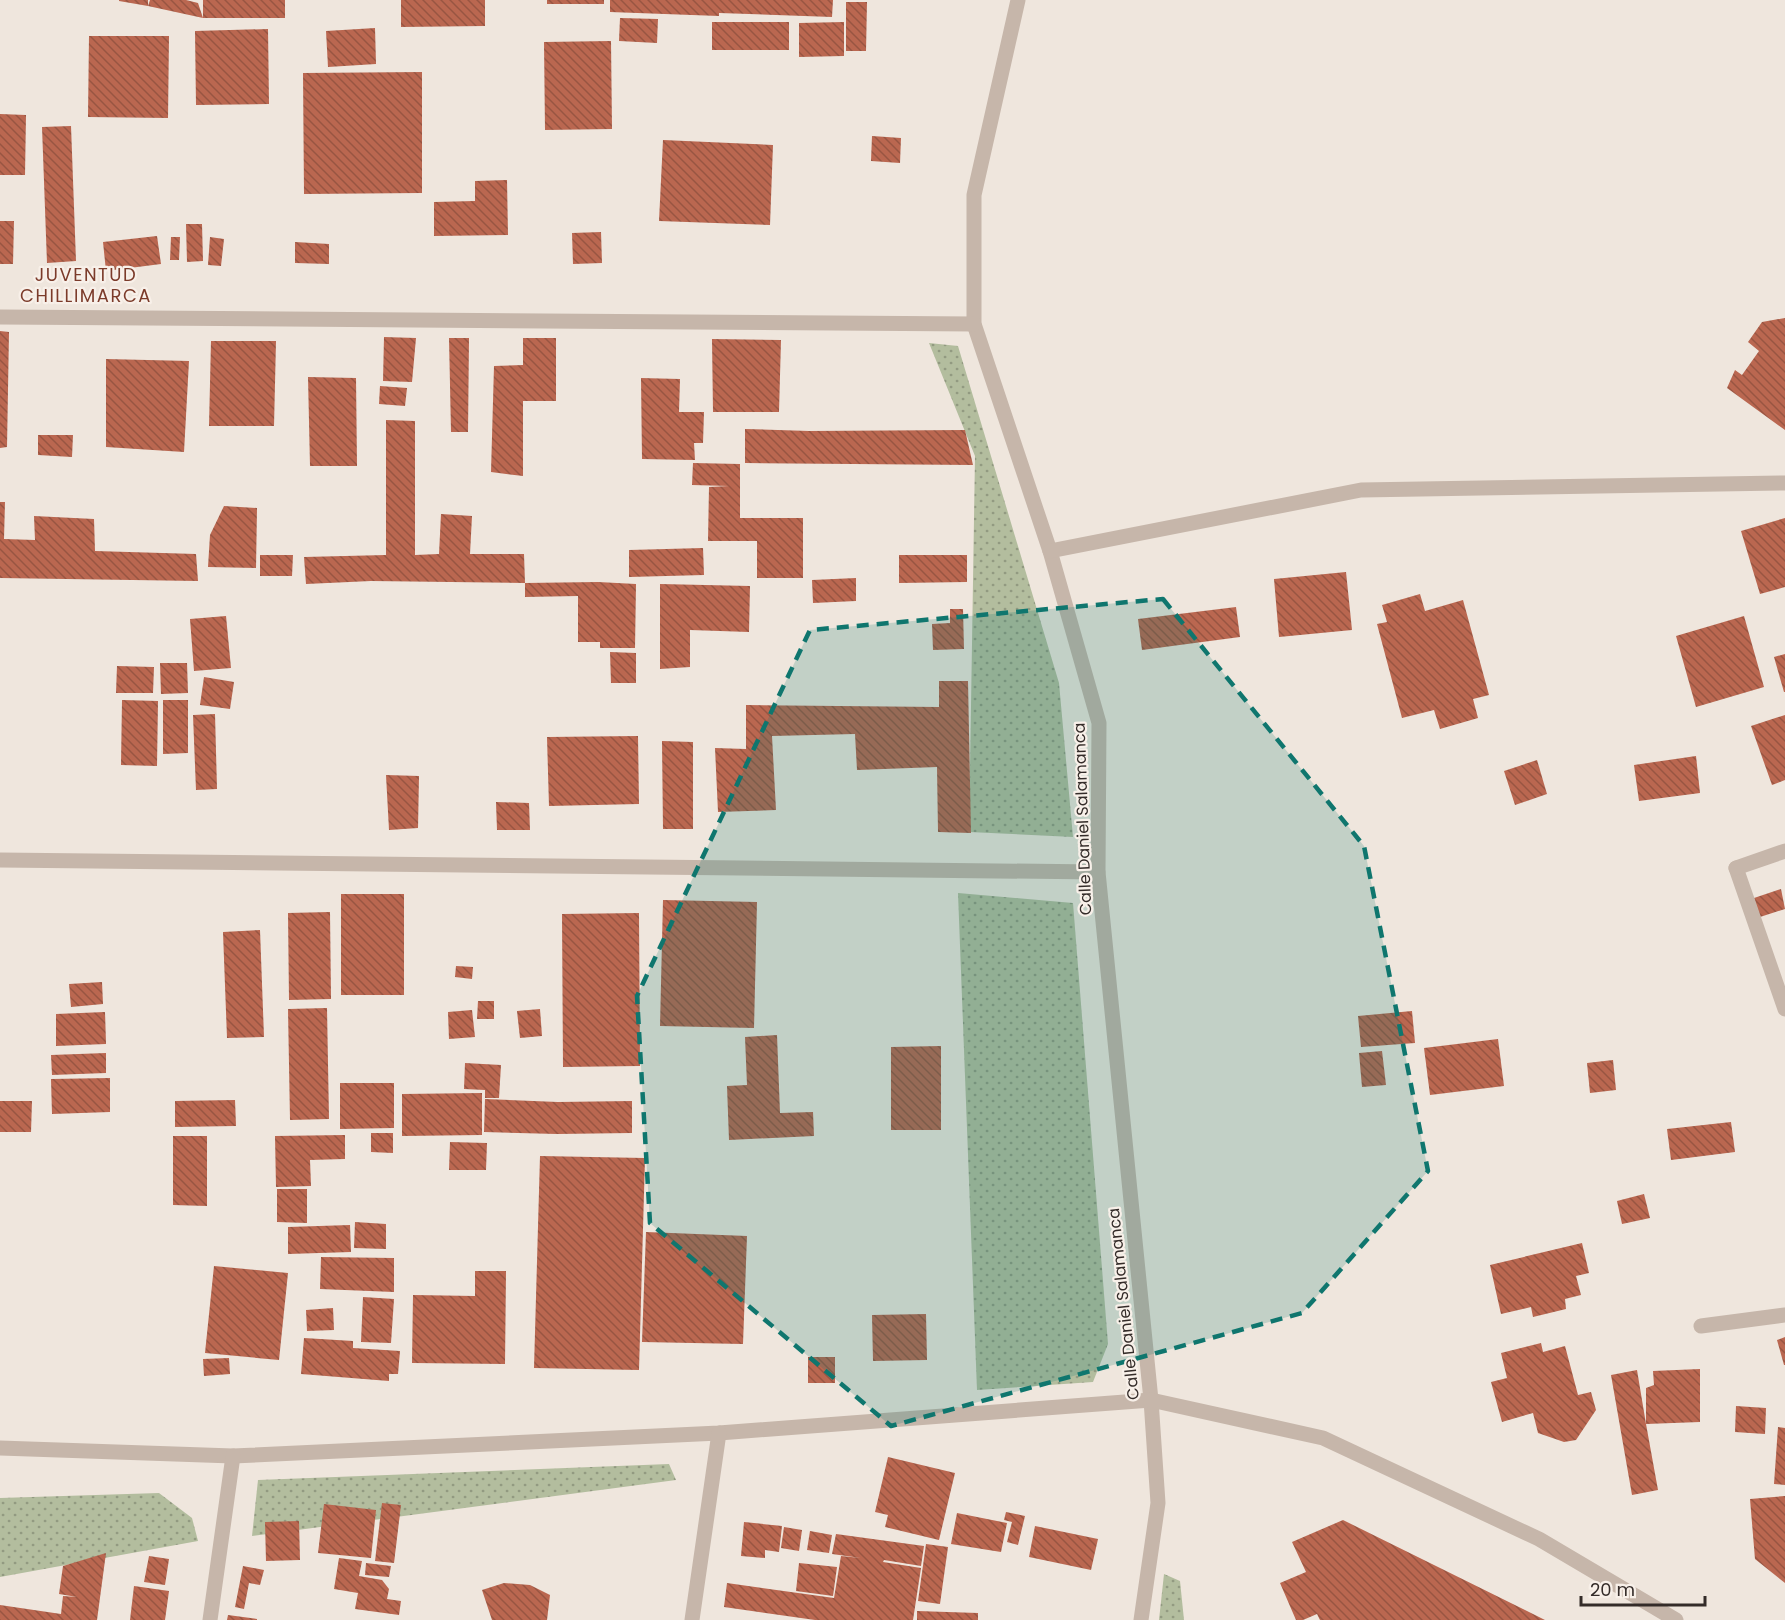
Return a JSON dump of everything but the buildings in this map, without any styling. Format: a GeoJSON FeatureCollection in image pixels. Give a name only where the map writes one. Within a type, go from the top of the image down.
{"type":"FeatureCollection","features":[{"type":"Feature","properties":{"kind":"street","name":"Calle Daniel Salamanca"},"geometry":{"type":"LineString","coordinates":[[1018,0],[974,195],[974,324],[1050,551],[1099,723],[1098,872],[1158,1503],[1141,1620]]}},
{"type":"Feature","properties":{"kind":"street"},"geometry":{"type":"LineString","coordinates":[[0,317],[974,324]]}},
{"type":"Feature","properties":{"kind":"street"},"geometry":{"type":"LineString","coordinates":[[1050,551],[1361,490],[1785,483]]}},
{"type":"Feature","properties":{"kind":"street"},"geometry":{"type":"LineString","coordinates":[[1785,851],[1736,868],[1785,1009]]}},
{"type":"Feature","properties":{"kind":"street"},"geometry":{"type":"LineString","coordinates":[[0,860],[1098,872]]}},
{"type":"Feature","properties":{"kind":"street"},"geometry":{"type":"LineString","coordinates":[[1701,1326],[1785,1315]]}},
{"type":"Feature","properties":{"kind":"street"},"geometry":{"type":"LineString","coordinates":[[0,1448],[233,1456],[719,1433],[1150,1400],[1323,1438],[1539,1539],[1676,1620]]}},
{"type":"Feature","properties":{"kind":"street"},"geometry":{"type":"LineString","coordinates":[[692,1620],[719,1433]]}},
{"type":"Feature","properties":{"kind":"street"},"geometry":{"type":"LineString","coordinates":[[210,1620],[233,1456]]}},
{"type":"Feature","properties":{"kind":"highlighted area"},"geometry":{"type":"Polygon","coordinates":[[[1163,599],[1364,846],[1428,1171],[1302,1313],[891,1426],[650,1223],[637,996],[810,630],[1163,599]]]}},
{"type":"Feature","properties":{"kind":"green space"},"geometry":{"type":"Polygon","coordinates":[[[929,343],[958,346],[1059,683],[1073,837],[969,832],[975,456],[929,343]]]}},
{"type":"Feature","properties":{"kind":"green space"},"geometry":{"type":"Polygon","coordinates":[[[958,893],[1073,903],[1108,1344],[1093,1382],[977,1390],[958,893]]]}},
{"type":"Feature","properties":{"kind":"green space"},"geometry":{"type":"Polygon","coordinates":[[[669,1464],[676,1480],[252,1536],[258,1480],[669,1464]]]}},
{"type":"Feature","properties":{"kind":"green space"},"geometry":{"type":"Polygon","coordinates":[[[159,1493],[192,1518],[198,1541],[0,1577],[0,1498],[159,1493]]]}},
{"type":"Feature","properties":{"kind":"green space"},"geometry":{"type":"Polygon","coordinates":[[[1164,1574],[1180,1581],[1184,1620],[1159,1620],[1164,1574]]]}},
{"type":"Feature","properties":{"kind":"district","name":"JUVENTUD CHILLIMARCA"},"geometry":{"type":"Point","coordinates":[86,285]}}]}
